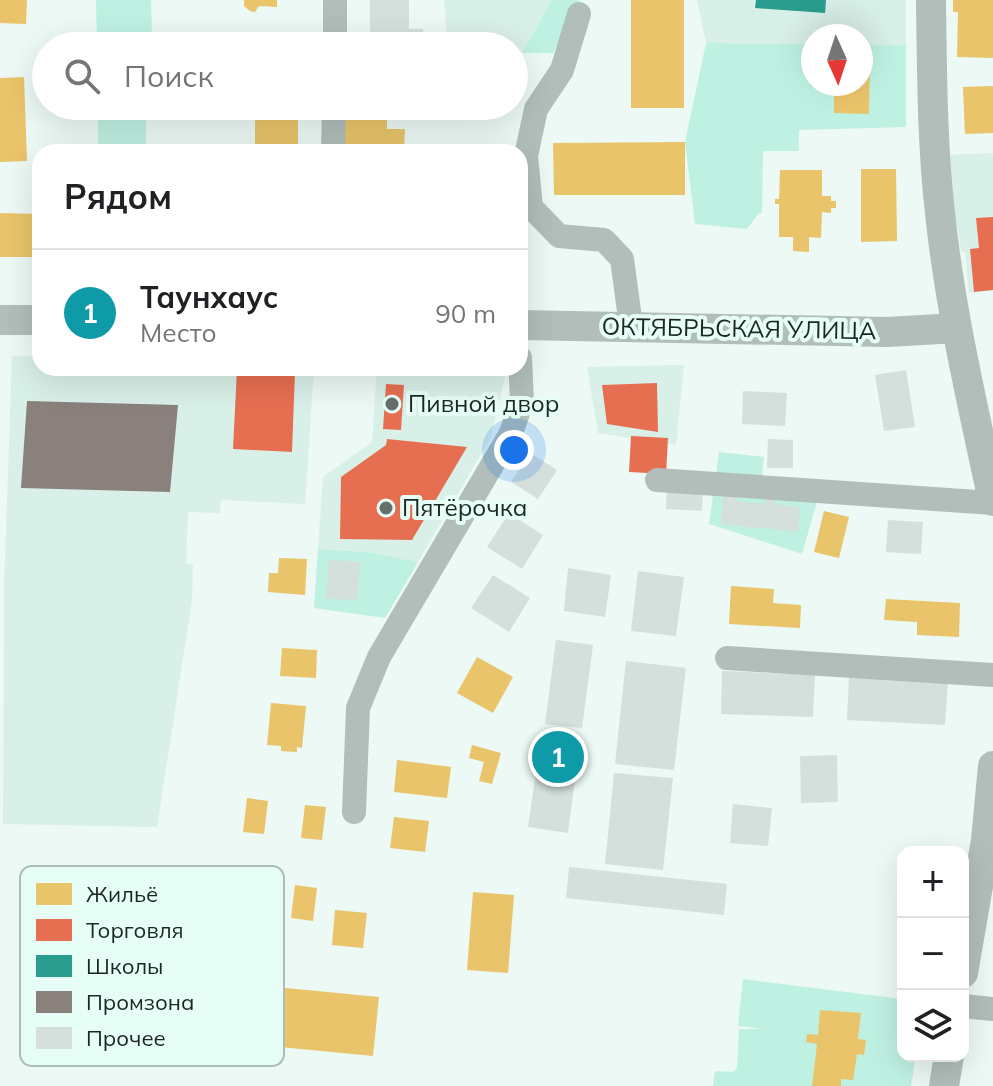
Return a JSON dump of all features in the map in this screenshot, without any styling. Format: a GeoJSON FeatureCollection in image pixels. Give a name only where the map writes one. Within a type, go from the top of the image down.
{"type":"FeatureCollection","features":[{"type":"Feature","properties":{"kind":"street"},"geometry":{"type":"LineString","coordinates":[[335,0],[335,32]]}},
{"type":"Feature","properties":{"kind":"street"},"geometry":{"type":"LineString","coordinates":[[657,480],[993,502],[988,451],[957,328],[940,213],[931,0]]}},
{"type":"Feature","properties":{"kind":"street"},"geometry":{"type":"LineString","coordinates":[[528,147],[536,109],[562,70],[579,14]]}},
{"type":"Feature","properties":{"kind":"street"},"geometry":{"type":"LineString","coordinates":[[333,144],[334,120]]}},
{"type":"Feature","properties":{"kind":"street"},"geometry":{"type":"LineString","coordinates":[[528,176],[531,207],[559,236],[604,240],[622,259],[631,326]]}},
{"type":"Feature","properties":{"kind":"street"},"geometry":{"type":"LineString","coordinates":[[0,320],[32,320]]}},
{"type":"Feature","properties":{"kind":"street","name":"ОКТЯБРЬСКАЯ УЛИЦА"},"geometry":{"type":"LineString","coordinates":[[528,325],[887,332],[957,328]]}},
{"type":"Feature","properties":{"kind":"street"},"geometry":{"type":"LineString","coordinates":[[354,812],[358,708],[379,657],[511,433],[522,401],[521,376]]}},
{"type":"Feature","properties":{"kind":"street"},"geometry":{"type":"LineString","coordinates":[[727,658],[993,675]]}},
{"type":"Feature","properties":{"kind":"street"},"geometry":{"type":"LineString","coordinates":[[969,938],[986,840],[993,766]]}},
{"type":"Feature","properties":{"kind":"street"},"geometry":{"type":"LineString","coordinates":[[969,1007],[993,1009]]}},
{"type":"Feature","properties":{"kind":"street"},"geometry":{"type":"LineString","coordinates":[[944,1086],[948,1062]]}},
{"type":"Feature","properties":{"kind":"shaded area"},"geometry":{"type":"Polygon","coordinates":[[[444,0],[552,0],[528,42],[528,32],[447,32],[444,0]]]}},
{"type":"Feature","properties":{"kind":"shaded area"},"geometry":{"type":"Polygon","coordinates":[[[697,0],[906,0],[906,45],[873,45],[873,24],[801,24],[801,44],[706,43],[697,0]]]}},
{"type":"Feature","properties":{"kind":"shaded area"},"geometry":{"type":"Polygon","coordinates":[[[993,153],[993,290],[969,293],[965,252],[961,252],[956,218],[953,218],[946,155],[993,153]]]}},
{"type":"Feature","properties":{"kind":"shaded area"},"geometry":{"type":"Polygon","coordinates":[[[12,356],[32,356],[32,376],[313,376],[305,504],[221,500],[220,513],[188,512],[186,564],[193,564],[192,600],[157,827],[3,824],[4,587],[12,356]]]}},
{"type":"Feature","properties":{"kind":"shaded area"},"geometry":{"type":"Polygon","coordinates":[[[684,365],[676,445],[598,433],[587,367],[684,365]]]}},
{"type":"Feature","properties":{"kind":"shaded area"},"geometry":{"type":"Polygon","coordinates":[[[376,376],[505,376],[491,437],[418,562],[369,552],[318,549],[323,477],[372,442],[376,376]]]}},
{"type":"Feature","properties":{"kind":"green space"},"geometry":{"type":"Polygon","coordinates":[[[96,0],[151,0],[152,32],[97,32],[96,0]]]}},
{"type":"Feature","properties":{"kind":"green space"},"geometry":{"type":"Polygon","coordinates":[[[552,0],[580,0],[553,53],[528,53],[528,42],[552,0]]]}},
{"type":"Feature","properties":{"kind":"green space"},"geometry":{"type":"Polygon","coordinates":[[[706,43],[801,44],[801,96],[873,96],[873,45],[906,45],[906,127],[799,130],[799,151],[763,151],[762,213],[747,229],[695,224],[685,142],[706,43]]]}},
{"type":"Feature","properties":{"kind":"green space"},"geometry":{"type":"Polygon","coordinates":[[[98,120],[146,120],[146,144],[98,144],[98,120]]]}},
{"type":"Feature","properties":{"kind":"green space"},"geometry":{"type":"Polygon","coordinates":[[[719,452],[764,457],[762,477],[818,498],[802,554],[709,524],[719,452]]]}},
{"type":"Feature","properties":{"kind":"green space"},"geometry":{"type":"Polygon","coordinates":[[[318,549],[369,552],[418,562],[385,618],[314,608],[318,549]]]}},
{"type":"Feature","properties":{"kind":"green space"},"geometry":{"type":"Polygon","coordinates":[[[743,979],[897,998],[897,1062],[915,1062],[911,1086],[713,1086],[715,1071],[733,1072],[737,1068],[739,1029],[764,1029],[738,1026],[743,979]]]}},
{"type":"Feature","properties":{"kind":"building: Жильё"},"geometry":{"type":"Polygon","coordinates":[[[0,0],[27,0],[26,24],[0,23],[0,0]]]}},
{"type":"Feature","properties":{"kind":"building: Жильё"},"geometry":{"type":"Polygon","coordinates":[[[244,0],[277,0],[277,7],[259,6],[255,12],[250,11],[244,6],[244,0]]]}},
{"type":"Feature","properties":{"kind":"building: Жильё"},"geometry":{"type":"Polygon","coordinates":[[[631,0],[684,0],[684,108],[631,108],[631,0]]]}},
{"type":"Feature","properties":{"kind":"building: Жильё"},"geometry":{"type":"Polygon","coordinates":[[[953,0],[993,0],[993,58],[957,57],[958,12],[953,12],[953,0]]]}},
{"type":"Feature","properties":{"kind":"building: Жильё"},"geometry":{"type":"Polygon","coordinates":[[[24,77],[27,161],[0,162],[0,78],[24,77]]]}},
{"type":"Feature","properties":{"kind":"building: Жильё"},"geometry":{"type":"Polygon","coordinates":[[[993,86],[993,133],[965,134],[963,87],[993,86]]]}},
{"type":"Feature","properties":{"kind":"building: Жильё"},"geometry":{"type":"Polygon","coordinates":[[[834,96],[869,96],[869,114],[834,113],[834,96]]]}},
{"type":"Feature","properties":{"kind":"building: Жильё"},"geometry":{"type":"Polygon","coordinates":[[[255,120],[298,120],[298,144],[255,144],[255,120]]]}},
{"type":"Feature","properties":{"kind":"building: Жильё"},"geometry":{"type":"Polygon","coordinates":[[[345,120],[387,120],[387,129],[405,129],[404,144],[344,144],[345,120]]]}},
{"type":"Feature","properties":{"kind":"building: Жильё"},"geometry":{"type":"Polygon","coordinates":[[[685,142],[685,195],[554,195],[553,143],[685,142]]]}},
{"type":"Feature","properties":{"kind":"building: Жильё"},"geometry":{"type":"Polygon","coordinates":[[[861,169],[896,169],[897,241],[861,242],[861,169]]]}},
{"type":"Feature","properties":{"kind":"building: Жильё"},"geometry":{"type":"Polygon","coordinates":[[[780,170],[822,170],[822,196],[831,196],[831,201],[836,201],[836,208],[831,208],[831,213],[822,212],[821,238],[809,237],[809,252],[793,251],[793,237],[779,237],[779,204],[775,204],[775,199],[779,199],[780,170]]]}},
{"type":"Feature","properties":{"kind":"building: Жильё"},"geometry":{"type":"Polygon","coordinates":[[[0,213],[32,214],[32,257],[0,257],[0,213]]]}},
{"type":"Feature","properties":{"kind":"building: Жильё"},"geometry":{"type":"Polygon","coordinates":[[[824,511],[849,517],[839,558],[814,552],[824,511]]]}},
{"type":"Feature","properties":{"kind":"building: Жильё"},"geometry":{"type":"Polygon","coordinates":[[[279,558],[307,559],[305,595],[268,592],[269,573],[278,573],[279,558]]]}},
{"type":"Feature","properties":{"kind":"building: Жильё"},"geometry":{"type":"Polygon","coordinates":[[[731,586],[774,589],[773,603],[801,605],[800,628],[729,624],[731,586]]]}},
{"type":"Feature","properties":{"kind":"building: Жильё"},"geometry":{"type":"Polygon","coordinates":[[[886,599],[960,603],[959,637],[917,635],[917,622],[884,620],[886,599]]]}},
{"type":"Feature","properties":{"kind":"building: Жильё"},"geometry":{"type":"Polygon","coordinates":[[[282,648],[317,650],[316,678],[280,676],[282,648]]]}},
{"type":"Feature","properties":{"kind":"building: Жильё"},"geometry":{"type":"Polygon","coordinates":[[[477,657],[513,677],[493,713],[457,693],[477,657]]]}},
{"type":"Feature","properties":{"kind":"building: Жильё"},"geometry":{"type":"Polygon","coordinates":[[[271,703],[306,706],[302,748],[297,747],[297,752],[281,751],[281,746],[267,745],[271,703]]]}},
{"type":"Feature","properties":{"kind":"building: Жильё"},"geometry":{"type":"Polygon","coordinates":[[[540,743],[580,749],[576,771],[537,764],[540,743]]]}},
{"type":"Feature","properties":{"kind":"building: Жильё"},"geometry":{"type":"Polygon","coordinates":[[[472,745],[501,753],[492,784],[479,781],[484,762],[469,758],[472,745]]]}},
{"type":"Feature","properties":{"kind":"building: Жильё"},"geometry":{"type":"Polygon","coordinates":[[[397,760],[451,767],[447,798],[394,792],[397,760]]]}},
{"type":"Feature","properties":{"kind":"building: Жильё"},"geometry":{"type":"Polygon","coordinates":[[[247,798],[268,801],[264,834],[243,832],[247,798]]]}},
{"type":"Feature","properties":{"kind":"building: Жильё"},"geometry":{"type":"Polygon","coordinates":[[[305,805],[326,807],[322,840],[301,838],[305,805]]]}},
{"type":"Feature","properties":{"kind":"building: Жильё"},"geometry":{"type":"Polygon","coordinates":[[[394,817],[429,821],[425,852],[390,848],[394,817]]]}},
{"type":"Feature","properties":{"kind":"building: Жильё"},"geometry":{"type":"Polygon","coordinates":[[[295,885],[317,888],[313,921],[291,918],[295,885]]]}},
{"type":"Feature","properties":{"kind":"building: Жильё"},"geometry":{"type":"Polygon","coordinates":[[[473,892],[514,895],[508,973],[467,970],[473,892]]]}},
{"type":"Feature","properties":{"kind":"building: Жильё"},"geometry":{"type":"Polygon","coordinates":[[[335,910],[367,913],[363,948],[332,945],[335,910]]]}},
{"type":"Feature","properties":{"kind":"building: Жильё"},"geometry":{"type":"Polygon","coordinates":[[[284,988],[379,997],[373,1056],[284,1047],[284,988]]]}},
{"type":"Feature","properties":{"kind":"building: Жильё"},"geometry":{"type":"Polygon","coordinates":[[[820,1010],[861,1013],[858,1039],[866,1040],[864,1055],[857,1054],[853,1080],[841,1079],[841,1086],[812,1086],[817,1044],[806,1042],[807,1034],[818,1035],[820,1010]]]}},
{"type":"Feature","properties":{"kind":"building: Торговля"},"geometry":{"type":"Polygon","coordinates":[[[993,217],[993,290],[974,292],[970,249],[979,248],[976,218],[993,217]]]}},
{"type":"Feature","properties":{"kind":"building: Торговля"},"geometry":{"type":"Polygon","coordinates":[[[237,376],[295,376],[292,452],[233,449],[237,376]]]}},
{"type":"Feature","properties":{"kind":"building: Торговля"},"geometry":{"type":"Polygon","coordinates":[[[657,383],[658,432],[607,424],[602,385],[657,383]]]}},
{"type":"Feature","properties":{"kind":"building: Торговля"},"geometry":{"type":"Polygon","coordinates":[[[386,384],[404,385],[401,430],[383,429],[386,384]]]}},
{"type":"Feature","properties":{"kind":"building: Торговля"},"geometry":{"type":"Polygon","coordinates":[[[631,436],[668,438],[666,474],[629,472],[631,436]]]}},
{"type":"Feature","properties":{"kind":"building: Торговля","name":"Пятёрочка"},"geometry":{"type":"Polygon","coordinates":[[[387,439],[467,447],[412,540],[340,539],[341,477],[386,445],[387,439]]]}},
{"type":"Feature","properties":{"kind":"building: Школы"},"geometry":{"type":"Polygon","coordinates":[[[756,0],[826,0],[825,13],[755,8],[756,0]]]}},
{"type":"Feature","properties":{"kind":"building: Промзона"},"geometry":{"type":"Polygon","coordinates":[[[27,401],[178,405],[170,492],[21,488],[27,401]]]}},
{"type":"Feature","properties":{"kind":"building: Прочее"},"geometry":{"type":"Polygon","coordinates":[[[370,0],[409,0],[409,29],[423,29],[423,32],[370,32],[370,0]]]}},
{"type":"Feature","properties":{"kind":"building: Прочее"},"geometry":{"type":"Polygon","coordinates":[[[906,370],[915,427],[884,431],[875,375],[906,370]]]}},
{"type":"Feature","properties":{"kind":"building: Прочее"},"geometry":{"type":"Polygon","coordinates":[[[743,391],[787,393],[785,426],[742,424],[743,391]]]}},
{"type":"Feature","properties":{"kind":"building: Прочее"},"geometry":{"type":"Polygon","coordinates":[[[768,439],[793,440],[793,468],[767,468],[768,439]]]}},
{"type":"Feature","properties":{"kind":"building: Прочее"},"geometry":{"type":"Polygon","coordinates":[[[530,453],[557,470],[538,499],[511,482],[530,453]]]}},
{"type":"Feature","properties":{"kind":"building: Прочее"},"geometry":{"type":"Polygon","coordinates":[[[667,483],[703,487],[702,511],[666,509],[667,483]]]}},
{"type":"Feature","properties":{"kind":"building: Прочее"},"geometry":{"type":"Polygon","coordinates":[[[723,494],[738,495],[737,501],[766,504],[766,498],[775,499],[774,504],[800,507],[798,532],[721,524],[723,494]]]}},
{"type":"Feature","properties":{"kind":"building: Прочее"},"geometry":{"type":"Polygon","coordinates":[[[509,513],[543,535],[522,569],[487,547],[509,513]]]}},
{"type":"Feature","properties":{"kind":"building: Прочее"},"geometry":{"type":"Polygon","coordinates":[[[888,520],[923,522],[921,554],[886,552],[888,520]]]}},
{"type":"Feature","properties":{"kind":"building: Прочее"},"geometry":{"type":"Polygon","coordinates":[[[329,560],[360,562],[357,601],[326,598],[329,560]]]}},
{"type":"Feature","properties":{"kind":"building: Прочее"},"geometry":{"type":"Polygon","coordinates":[[[568,568],[611,575],[605,617],[564,611],[568,568]]]}},
{"type":"Feature","properties":{"kind":"building: Прочее"},"geometry":{"type":"Polygon","coordinates":[[[638,571],[684,577],[676,636],[631,631],[638,571]]]}},
{"type":"Feature","properties":{"kind":"building: Прочее"},"geometry":{"type":"Polygon","coordinates":[[[493,575],[530,598],[509,632],[471,608],[493,575]]]}},
{"type":"Feature","properties":{"kind":"building: Прочее"},"geometry":{"type":"Polygon","coordinates":[[[556,640],[593,645],[582,728],[545,724],[556,640]]]}},
{"type":"Feature","properties":{"kind":"building: Прочее"},"geometry":{"type":"Polygon","coordinates":[[[626,661],[686,668],[674,770],[615,764],[626,661]]]}},
{"type":"Feature","properties":{"kind":"building: Прочее"},"geometry":{"type":"Polygon","coordinates":[[[722,671],[815,675],[813,717],[721,714],[722,671]]]}},
{"type":"Feature","properties":{"kind":"building: Прочее"},"geometry":{"type":"Polygon","coordinates":[[[849,677],[948,682],[945,725],[847,720],[849,677]]]}},
{"type":"Feature","properties":{"kind":"building: Прочее"},"geometry":{"type":"Polygon","coordinates":[[[837,755],[838,802],[801,803],[800,756],[837,755]]]}},
{"type":"Feature","properties":{"kind":"building: Прочее"},"geometry":{"type":"Polygon","coordinates":[[[537,764],[576,771],[568,833],[528,827],[537,764]]]}},
{"type":"Feature","properties":{"kind":"building: Прочее"},"geometry":{"type":"Polygon","coordinates":[[[614,773],[673,778],[663,870],[605,864],[614,773]]]}},
{"type":"Feature","properties":{"kind":"building: Прочее"},"geometry":{"type":"Polygon","coordinates":[[[733,804],[772,808],[768,846],[730,843],[733,804]]]}},
{"type":"Feature","properties":{"kind":"building: Прочее"},"geometry":{"type":"Polygon","coordinates":[[[569,867],[727,884],[724,915],[566,898],[569,867]]]}},
{"type":"Feature","properties":{"kind":"place","name":"Пивной двор"},"geometry":{"type":"Point","coordinates":[392,404]}},
{"type":"Feature","properties":{"kind":"place","name":"Пятёрочка"},"geometry":{"type":"Point","coordinates":[386,508]}},
{"type":"Feature","properties":{"kind":"place","name":"Таунхаус"},"geometry":{"type":"Point","coordinates":[558,757]}}]}
